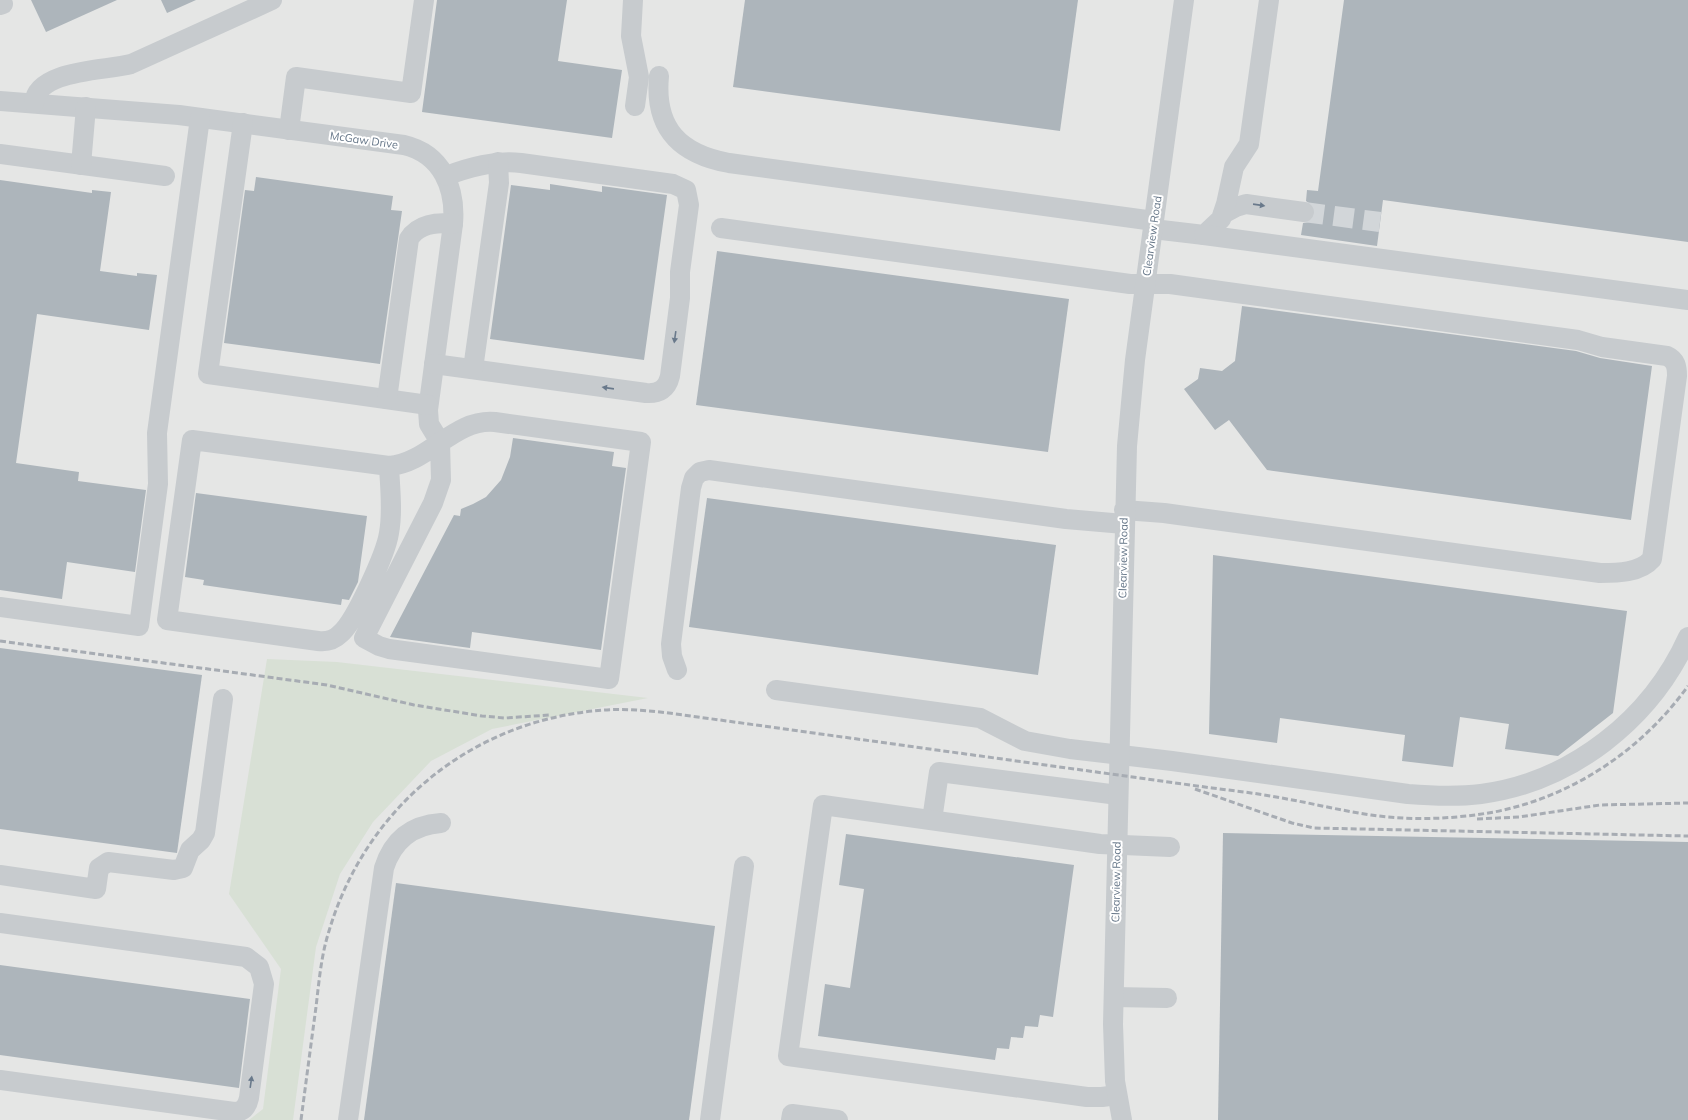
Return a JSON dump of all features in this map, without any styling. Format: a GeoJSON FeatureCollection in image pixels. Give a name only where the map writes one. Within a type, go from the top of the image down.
{"type":"FeatureCollection","features":[{"type":"Feature","properties":{"kind":"street"},"geometry":{"type":"LineString","coordinates":[[0,5],[3,4],[1,0]]}},
{"type":"Feature","properties":{"kind":"street"},"geometry":{"type":"LineString","coordinates":[[34,103],[36,94],[39,90],[57,80],[81,71],[131,64],[234,8],[272,0]]}},
{"type":"Feature","properties":{"kind":"street"},"geometry":{"type":"LineString","coordinates":[[289,130],[296,77],[411,93],[424,0]]}},
{"type":"Feature","properties":{"kind":"street"},"geometry":{"type":"LineString","coordinates":[[633,0],[631,36],[639,77],[635,106]]}},
{"type":"Feature","properties":{"kind":"street","name":"Clearview Road"},"geometry":{"type":"LineString","coordinates":[[1122,1120],[1117,1095],[1113,1053],[1124,517],[1130,404],[1184,0]]}},
{"type":"Feature","properties":{"kind":"street"},"geometry":{"type":"LineString","coordinates":[[1204,235],[1218,223],[1223,214],[1234,167],[1249,144],[1269,0]]}},
{"type":"Feature","properties":{"kind":"street"},"geometry":{"type":"LineString","coordinates":[[659,76],[659,104],[668,129],[687,148],[707,158],[730,163],[1154,225],[1204,235],[1688,300]]}},
{"type":"Feature","properties":{"kind":"street","name":"McGaw Drive"},"geometry":{"type":"LineString","coordinates":[[0,101],[86,107],[243,123],[411,147],[432,159],[446,176],[453,198],[453,224],[428,404],[429,424],[440,442]]}},
{"type":"Feature","properties":{"kind":"street"},"geometry":{"type":"LineString","coordinates":[[81,165],[86,107]]}},
{"type":"Feature","properties":{"kind":"street"},"geometry":{"type":"LineString","coordinates":[[0,608],[139,626],[158,484],[157,433],[200,118]]}},
{"type":"Feature","properties":{"kind":"street"},"geometry":{"type":"LineString","coordinates":[[243,123],[208,374],[428,404]]}},
{"type":"Feature","properties":{"kind":"street"},"geometry":{"type":"LineString","coordinates":[[0,154],[165,176]]}},
{"type":"Feature","properties":{"kind":"street"},"geometry":{"type":"LineString","coordinates":[[473,369],[499,183],[498,162]]}},
{"type":"Feature","properties":{"kind":"street"},"geometry":{"type":"LineString","coordinates":[[434,364],[646,393],[660,392],[666,387],[669,380],[680,298],[680,272],[689,205],[686,190],[673,184],[521,163],[498,162],[473,167],[446,176]]}},
{"type":"Feature","properties":{"kind":"street"},"geometry":{"type":"LineString","coordinates":[[1223,214],[1236,207],[1246,204],[1304,212]]}},
{"type":"Feature","properties":{"kind":"street"},"geometry":{"type":"LineString","coordinates":[[387,399],[409,239],[414,233],[431,224],[440,222],[453,224]]}},
{"type":"Feature","properties":{"kind":"street"},"geometry":{"type":"LineString","coordinates":[[677,670],[672,656],[671,644],[691,488],[694,478],[700,472],[709,470],[1066,519],[1124,517],[1164,513],[1600,573],[1626,572],[1644,566],[1652,559],[1677,376],[1675,361],[1667,356],[1607,348],[1578,340],[1170,284],[1115,282],[721,228]]}},
{"type":"Feature","properties":{"kind":"street"},"geometry":{"type":"LineString","coordinates":[[389,466],[391,519],[385,551],[348,625],[337,637],[318,641],[167,620],[192,440],[389,466],[409,461],[440,442],[463,428],[485,421],[641,442],[609,679],[389,649],[379,646],[364,638],[433,504],[440,480],[440,442]]}},
{"type":"Feature","properties":{"kind":"street"},"geometry":{"type":"LineString","coordinates":[[776,690],[974,717],[986,720],[1025,741],[1070,749],[1120,754],[1414,794],[1454,796],[1497,791],[1525,784],[1567,766],[1594,750],[1632,719],[1654,695],[1679,655],[1688,636]]}},
{"type":"Feature","properties":{"kind":"street"},"geometry":{"type":"LineString","coordinates":[[0,876],[96,889],[99,868],[108,862],[174,870],[183,868],[190,850],[205,833],[223,699]]}},
{"type":"Feature","properties":{"kind":"street"},"geometry":{"type":"LineString","coordinates":[[932,820],[939,772],[1118,795]]}},
{"type":"Feature","properties":{"kind":"street"},"geometry":{"type":"LineString","coordinates":[[1117,1095],[1087,1097],[788,1056],[823,806],[1117,845],[1170,847]]}},
{"type":"Feature","properties":{"kind":"street"},"geometry":{"type":"LineString","coordinates":[[348,1120],[384,868],[394,848],[410,831],[425,825],[441,823]]}},
{"type":"Feature","properties":{"kind":"street"},"geometry":{"type":"LineString","coordinates":[[710,1120],[744,866]]}},
{"type":"Feature","properties":{"kind":"street"},"geometry":{"type":"LineString","coordinates":[[0,923],[240,956],[256,963],[262,972],[264,990],[249,1098],[244,1109],[234,1112],[0,1080]]}},
{"type":"Feature","properties":{"kind":"street"},"geometry":{"type":"LineString","coordinates":[[1114,998],[1167,998]]}},
{"type":"Feature","properties":{"kind":"street"},"geometry":{"type":"LineString","coordinates":[[791,1120],[792,1114],[838,1120]]}},
{"type":"Feature","properties":{"kind":"shaded area"},"geometry":{"type":"Polygon","coordinates":[[[0,0],[1688,0],[1688,1120],[0,1120],[0,0]]]}},
{"type":"Feature","properties":{"kind":"shaded area"},"geometry":{"type":"Polygon","coordinates":[[[267,659],[337,662],[648,698],[492,729],[431,761],[373,822],[340,874],[316,947],[293,1120],[249,1120],[263,1109],[281,969],[229,894],[267,659]]]}},
{"type":"Feature","properties":{"kind":"building"},"geometry":{"type":"Polygon","coordinates":[[[31,0],[117,0],[46,32],[31,0]]]}},
{"type":"Feature","properties":{"kind":"building"},"geometry":{"type":"Polygon","coordinates":[[[161,0],[196,0],[167,13],[161,0]]]}},
{"type":"Feature","properties":{"kind":"building"},"geometry":{"type":"Polygon","coordinates":[[[437,0],[567,0],[558,61],[622,70],[612,138],[422,112],[437,0]]]}},
{"type":"Feature","properties":{"kind":"building"},"geometry":{"type":"Polygon","coordinates":[[[745,0],[1078,0],[1060,131],[733,87],[745,0]]]}},
{"type":"Feature","properties":{"kind":"building"},"geometry":{"type":"Polygon","coordinates":[[[1344,0],[1688,0],[1688,242],[1383,200],[1377,246],[1301,235],[1303,223],[1309,222],[1315,214],[1314,207],[1306,201],[1307,190],[1318,191],[1344,0]]]}},
{"type":"Feature","properties":{"kind":"building"},"geometry":{"type":"Polygon","coordinates":[[[256,177],[393,196],[391,210],[402,211],[380,364],[224,343],[245,190],[254,191],[256,177]]]}},
{"type":"Feature","properties":{"kind":"building"},"geometry":{"type":"Polygon","coordinates":[[[0,180],[92,193],[92,190],[111,192],[100,271],[137,276],[137,273],[157,275],[149,330],[37,314],[16,463],[79,472],[78,481],[146,490],[135,572],[67,562],[62,599],[0,590],[0,180]]]}},
{"type":"Feature","properties":{"kind":"building"},"geometry":{"type":"Polygon","coordinates":[[[550,184],[602,192],[602,186],[667,195],[644,360],[490,339],[511,185],[550,190],[550,184]]]}},
{"type":"Feature","properties":{"kind":"building"},"geometry":{"type":"Polygon","coordinates":[[[717,251],[1069,299],[1048,452],[696,405],[717,251]]]}},
{"type":"Feature","properties":{"kind":"building"},"geometry":{"type":"Polygon","coordinates":[[[1242,306],[1576,351],[1600,358],[1652,366],[1631,520],[1267,470],[1229,420],[1215,430],[1184,389],[1198,379],[1200,368],[1222,371],[1235,361],[1242,306]]]}},
{"type":"Feature","properties":{"kind":"building"},"geometry":{"type":"Polygon","coordinates":[[[513,438],[614,452],[612,466],[626,468],[601,650],[472,632],[470,648],[390,637],[454,515],[460,516],[461,509],[486,497],[501,480],[510,457],[513,438]]]}},
{"type":"Feature","properties":{"kind":"building"},"geometry":{"type":"Polygon","coordinates":[[[196,493],[367,516],[358,582],[349,600],[342,599],[341,605],[203,585],[204,580],[185,577],[196,493]]]}},
{"type":"Feature","properties":{"kind":"building"},"geometry":{"type":"Polygon","coordinates":[[[707,498],[1056,545],[1038,675],[689,627],[707,498]]]}},
{"type":"Feature","properties":{"kind":"building"},"geometry":{"type":"Polygon","coordinates":[[[1213,555],[1627,611],[1613,713],[1558,756],[1505,749],[1509,724],[1460,717],[1453,767],[1402,761],[1405,735],[1280,718],[1277,743],[1209,734],[1213,555]]]}},
{"type":"Feature","properties":{"kind":"building"},"geometry":{"type":"Polygon","coordinates":[[[0,648],[202,675],[177,853],[0,829],[0,648]]]}},
{"type":"Feature","properties":{"kind":"building"},"geometry":{"type":"Polygon","coordinates":[[[1223,833],[1688,842],[1688,1120],[1218,1120],[1223,833]]]}},
{"type":"Feature","properties":{"kind":"building"},"geometry":{"type":"Polygon","coordinates":[[[846,834],[1074,865],[1053,1017],[1040,1015],[1038,1027],[1025,1026],[1023,1038],[1011,1037],[1009,1049],[997,1048],[995,1060],[818,1036],[825,984],[850,988],[864,889],[839,885],[846,834]]]}},
{"type":"Feature","properties":{"kind":"building"},"geometry":{"type":"Polygon","coordinates":[[[396,883],[715,926],[689,1120],[364,1120],[396,883]]]}},
{"type":"Feature","properties":{"kind":"building"},"geometry":{"type":"Polygon","coordinates":[[[0,965],[250,999],[239,1088],[0,1055],[0,965]]]}},
{"type":"Feature","properties":{"kind":"tunnel"},"geometry":{"type":"LineString","coordinates":[[1304,212],[1380,222]]}},
{"type":"Feature","properties":{"kind":"railway"},"geometry":{"type":"LineString","coordinates":[[0,641],[327,685],[414,705],[482,716],[505,718],[549,715]]}},
{"type":"Feature","properties":{"kind":"railway"},"geometry":{"type":"LineString","coordinates":[[301,1120],[326,940],[346,887],[368,847],[395,812],[427,780],[464,754],[504,734],[547,719],[602,710],[660,712],[1278,797],[1371,815],[1417,819],[1448,818],[1494,812],[1523,805],[1551,795],[1578,782],[1627,750],[1649,731],[1670,709],[1688,686]]}},
{"type":"Feature","properties":{"kind":"railway"},"geometry":{"type":"LineString","coordinates":[[1195,789],[1292,823],[1314,828],[1688,836]]}},
{"type":"Feature","properties":{"kind":"railway"},"geometry":{"type":"LineString","coordinates":[[1477,819],[1519,817],[1600,805],[1688,803]]}}]}
